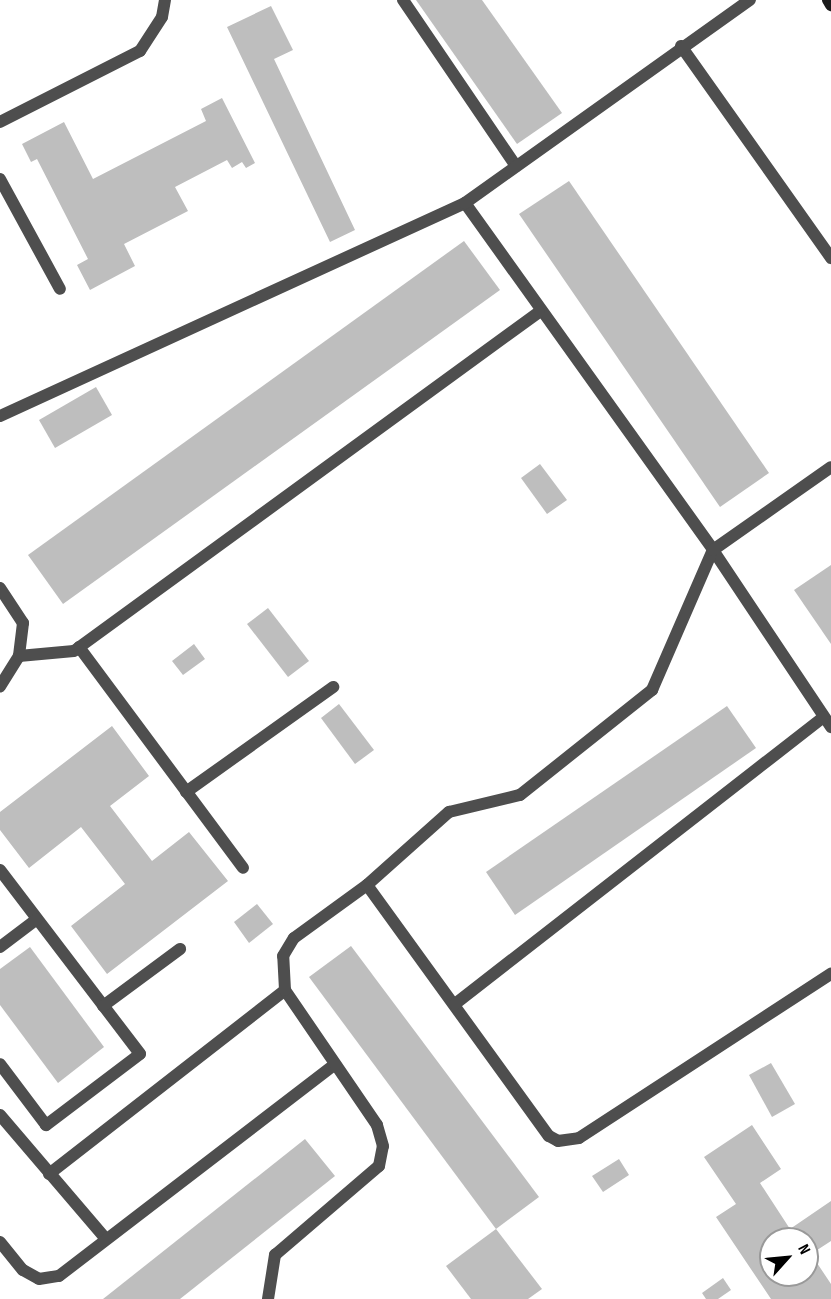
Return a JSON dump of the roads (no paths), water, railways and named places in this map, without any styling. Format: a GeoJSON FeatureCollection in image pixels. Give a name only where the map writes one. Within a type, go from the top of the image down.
{"type":"FeatureCollection","features":[{"type":"Feature","properties":{"kind":"main road"},"geometry":{"type":"LineString","coordinates":[[828,0],[831,5]]}},
{"type":"Feature","properties":{"kind":"lane"},"geometry":{"type":"LineString","coordinates":[[0,122],[140,51],[162,17],[165,0]]}},
{"type":"Feature","properties":{"kind":"lane"},"geometry":{"type":"LineString","coordinates":[[403,0],[516,166]]}},
{"type":"Feature","properties":{"kind":"lane"},"geometry":{"type":"LineString","coordinates":[[0,416],[465,203],[681,46],[750,0]]}},
{"type":"Feature","properties":{"kind":"lane"},"geometry":{"type":"LineString","coordinates":[[681,46],[831,258]]}},
{"type":"Feature","properties":{"kind":"lane"},"geometry":{"type":"LineString","coordinates":[[0,179],[60,288]]}},
{"type":"Feature","properties":{"kind":"lane"},"geometry":{"type":"LineString","coordinates":[[455,1004],[828,722],[713,550],[540,312],[465,203]]}},
{"type":"Feature","properties":{"kind":"lane"},"geometry":{"type":"LineString","coordinates":[[20,656],[79,647],[540,312]]}},
{"type":"Feature","properties":{"kind":"lane"},"geometry":{"type":"LineString","coordinates":[[268,1299],[275,1254],[379,1166],[383,1146],[377,1125],[285,990],[283,956],[294,938],[367,885],[449,812],[520,795],[652,690],[713,550],[831,467]]}},
{"type":"Feature","properties":{"kind":"lane"},"geometry":{"type":"LineString","coordinates":[[0,588],[23,623],[20,656],[0,687]]}},
{"type":"Feature","properties":{"kind":"lane"},"geometry":{"type":"LineString","coordinates":[[79,647],[243,868]]}},
{"type":"Feature","properties":{"kind":"lane"},"geometry":{"type":"LineString","coordinates":[[186,792],[333,687]]}},
{"type":"Feature","properties":{"kind":"lane"},"geometry":{"type":"LineString","coordinates":[[0,870],[140,1054],[46,1125],[0,1064]]}},
{"type":"Feature","properties":{"kind":"lane"},"geometry":{"type":"LineString","coordinates":[[367,885],[549,1136],[569,1142],[831,974]]}},
{"type":"Feature","properties":{"kind":"lane"},"geometry":{"type":"LineString","coordinates":[[0,947],[37,919]]}},
{"type":"Feature","properties":{"kind":"lane"},"geometry":{"type":"LineString","coordinates":[[103,1006],[180,949]]}},
{"type":"Feature","properties":{"kind":"lane"},"geometry":{"type":"LineString","coordinates":[[49,1174],[285,990]]}},
{"type":"Feature","properties":{"kind":"lane"},"geometry":{"type":"LineString","coordinates":[[0,1242],[23,1270],[39,1279],[59,1276],[105,1238],[334,1065]]}},
{"type":"Feature","properties":{"kind":"lane"},"geometry":{"type":"LineString","coordinates":[[0,1114],[105,1238]]}}]}
